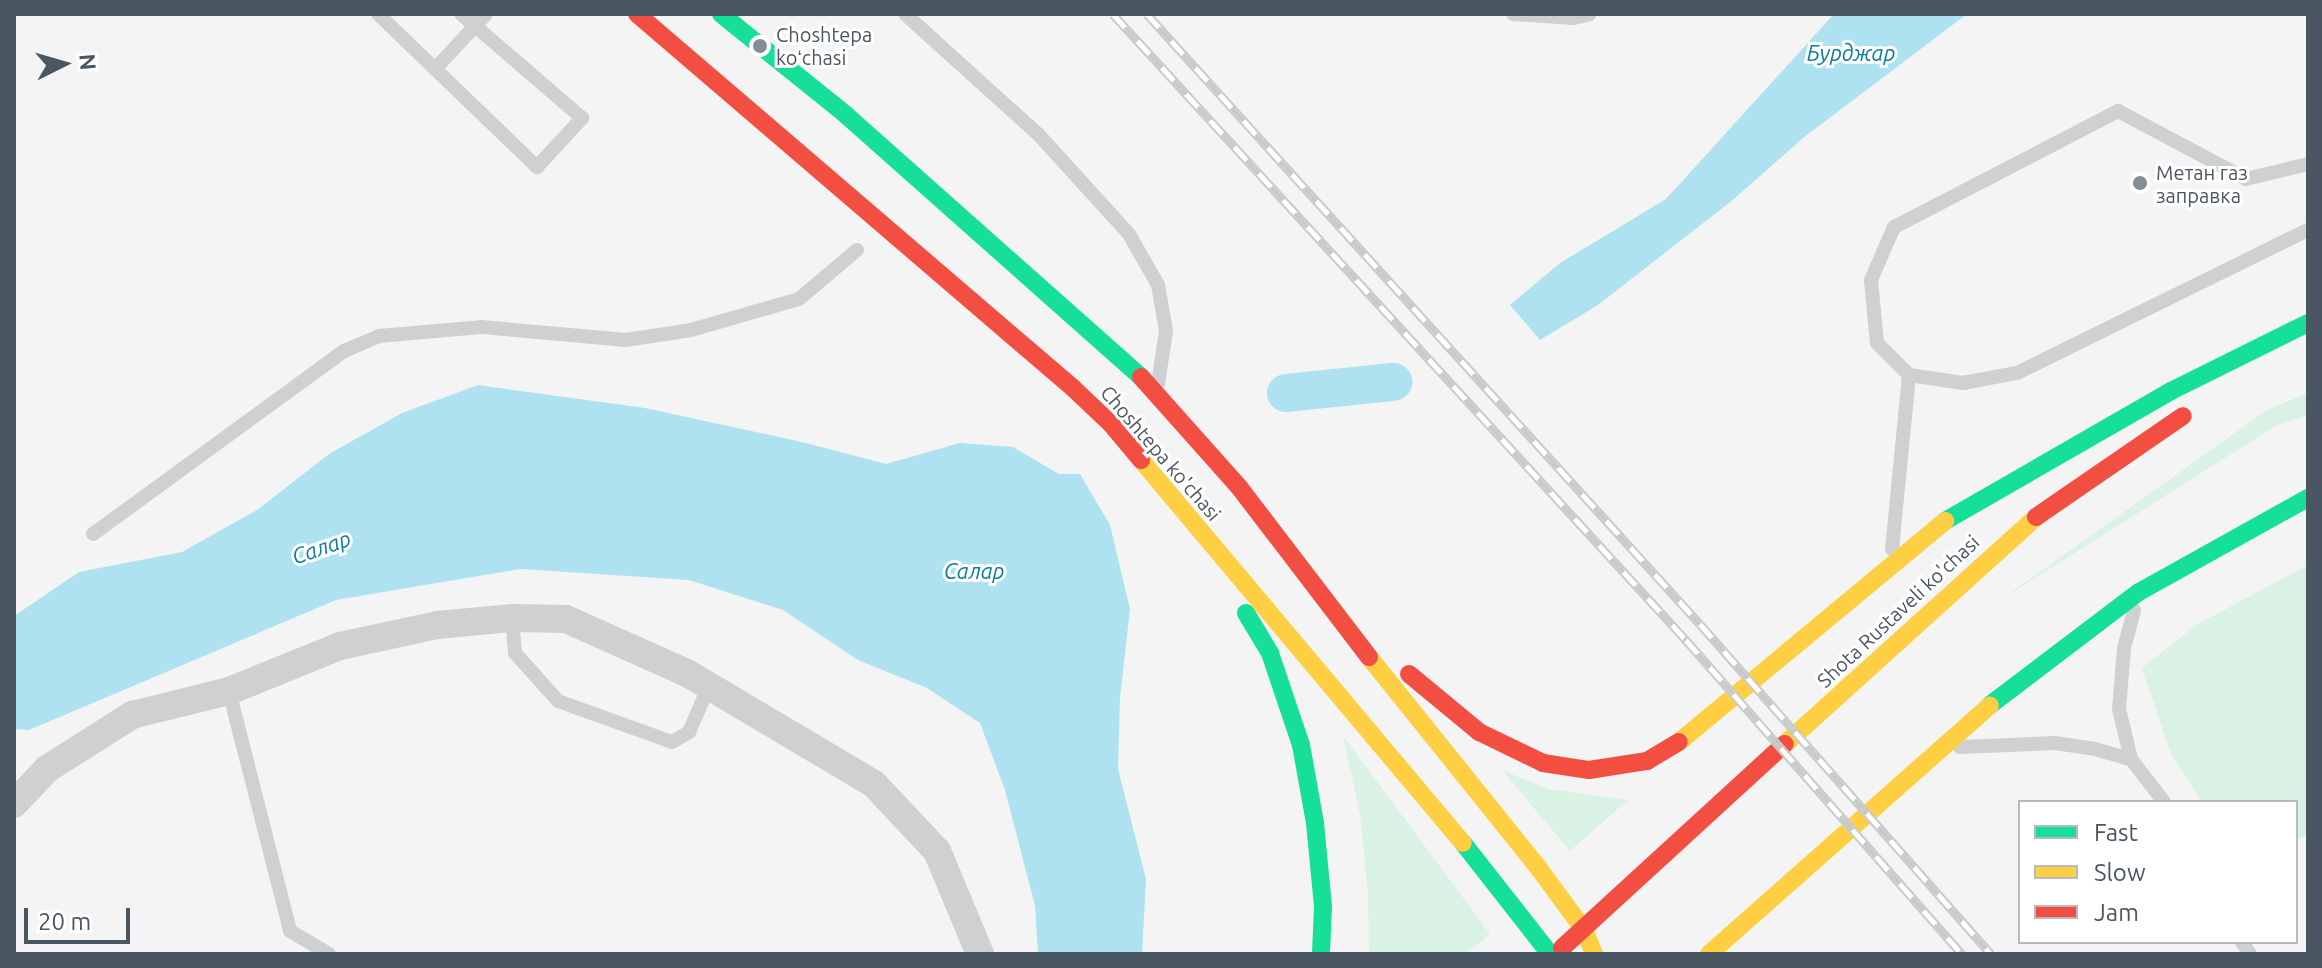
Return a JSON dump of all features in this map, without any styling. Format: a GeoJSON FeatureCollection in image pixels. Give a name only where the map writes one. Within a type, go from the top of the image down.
{"type":"FeatureCollection","features":[{"type":"Feature","properties":{"kind":"main road","name":"Choshtepa ko'chasi"},"geometry":{"type":"LineString","coordinates":[[637,14],[1111,424],[1490,875],[1552,954]]}},
{"type":"Feature","properties":{"kind":"main road","name":"Choshtepa ko'chasi"},"geometry":{"type":"LineString","coordinates":[[721,14],[846,115],[1157,392],[1239,487],[1310,583],[1584,930],[1594,954]]}},
{"type":"Feature","properties":{"kind":"main road"},"geometry":{"type":"LineString","coordinates":[[1310,583],[1479,732],[1543,763],[1589,770],[1626,767],[1670,750],[1891,563],[1952,516],[2248,350],[2308,323]]}},
{"type":"Feature","properties":{"kind":"main road","name":"Shota Rustaveli ko'chasi"},"geometry":{"type":"LineString","coordinates":[[1552,954],[1584,930],[2021,527],[2144,439],[2196,408]]}},
{"type":"Feature","properties":{"kind":"main road"},"geometry":{"type":"LineString","coordinates":[[1709,954],[2012,685],[2139,592],[2308,498]]}},
{"type":"Feature","properties":{"kind":"main road"},"geometry":{"type":"LineString","coordinates":[[1189,518],[1270,653],[1301,745],[1315,823],[1323,906],[1321,954]]}},
{"type":"Feature","properties":{"kind":"street"},"geometry":{"type":"LineString","coordinates":[[14,804],[47,769],[132,715],[229,691],[340,646],[437,625],[512,618],[566,619],[687,673],[874,784],[937,851],[980,954]]}},
{"type":"Feature","properties":{"kind":"lane"},"geometry":{"type":"LineString","coordinates":[[378,14],[537,167],[582,118],[461,14]]}},
{"type":"Feature","properties":{"kind":"lane"},"geometry":{"type":"LineString","coordinates":[[435,69],[486,14]]}},
{"type":"Feature","properties":{"kind":"lane"},"geometry":{"type":"LineString","coordinates":[[905,14],[1038,134],[1129,234],[1158,285],[1161,300],[1166,331],[1157,392]]}},
{"type":"Feature","properties":{"kind":"lane"},"geometry":{"type":"LineString","coordinates":[[1513,14],[1574,18],[1590,14]]}},
{"type":"Feature","properties":{"kind":"lane"},"geometry":{"type":"LineString","coordinates":[[2308,164],[2246,179],[2118,111],[1894,227],[1871,280],[1877,343],[1909,375],[1963,383],[2017,373],[2308,230]]}},
{"type":"Feature","properties":{"kind":"lane"},"geometry":{"type":"LineString","coordinates":[[93,534],[344,351],[379,336],[481,327],[626,340],[691,330],[799,299],[857,250]]}},
{"type":"Feature","properties":{"kind":"lane"},"geometry":{"type":"LineString","coordinates":[[1891,563],[1909,375]]}},
{"type":"Feature","properties":{"kind":"lane"},"geometry":{"type":"LineString","coordinates":[[2139,592],[2120,679],[2122,734],[2131,759],[2162,800]]}},
{"type":"Feature","properties":{"kind":"lane"},"geometry":{"type":"LineString","coordinates":[[512,618],[515,653],[558,701],[672,742],[689,732],[709,686]]}},
{"type":"Feature","properties":{"kind":"lane"},"geometry":{"type":"LineString","coordinates":[[229,691],[290,931],[329,954]]}},
{"type":"Feature","properties":{"kind":"lane"},"geometry":{"type":"LineString","coordinates":[[1942,749],[1998,743],[2055,743],[2131,759]]}},
{"type":"Feature","properties":{"kind":"green space"},"geometry":{"type":"Polygon","coordinates":[[[2308,393],[2308,415],[2274,427],[1999,601],[2267,410],[2308,393]]]}},
{"type":"Feature","properties":{"kind":"green space"},"geometry":{"type":"Polygon","coordinates":[[[2308,565],[2308,834],[2298,839],[2298,800],[2201,800],[2171,754],[2142,668],[2196,625],[2308,565]]]}},
{"type":"Feature","properties":{"kind":"green space"},"geometry":{"type":"Polygon","coordinates":[[[1343,736],[1490,934],[1466,954],[1369,954],[1368,893],[1360,815],[1343,736]]]}},
{"type":"Feature","properties":{"kind":"green space"},"geometry":{"type":"Polygon","coordinates":[[[1502,770],[1548,789],[1628,800],[1570,851],[1502,770]]]}},
{"type":"Feature","properties":{"kind":"water","name":"Бурджар"},"geometry":{"type":"Polygon","coordinates":[[[1834,14],[1967,14],[1803,138],[1734,199],[1598,305],[1540,340],[1510,305],[1560,263],[1666,199],[1834,14]]]}},
{"type":"Feature","properties":{"kind":"water","name":"Салар"},"geometry":{"type":"Polygon","coordinates":[[[478,385],[645,408],[802,442],[886,464],[960,443],[1013,447],[1059,474],[1080,474],[1110,525],[1130,609],[1120,698],[1118,769],[1146,879],[1142,954],[1038,954],[1035,906],[1005,790],[980,723],[927,688],[858,660],[783,610],[689,580],[521,569],[336,600],[29,730],[14,729],[14,616],[79,572],[182,552],[257,510],[329,454],[402,413],[478,385]]]}},
{"type":"Feature","properties":{"kind":"waterway","name":"Бурджар"},"geometry":{"type":"LineString","coordinates":[[1286,393],[1393,382]]}},
{"type":"Feature","properties":{"kind":"railway"},"geometry":{"type":"LineString","coordinates":[[1113,14],[1686,640],[1962,954]]}},
{"type":"Feature","properties":{"kind":"railway"},"geometry":{"type":"LineString","coordinates":[[1147,14],[1700,624],[1991,954]]}},
{"type":"Feature","properties":{"kind":"traffic: fast"},"geometry":{"type":"LineString","coordinates":[[721,14],[846,115],[1141,377]]}},
{"type":"Feature","properties":{"kind":"traffic: fast"},"geometry":{"type":"LineString","coordinates":[[1945,521],[2171,391],[2308,323]]}},
{"type":"Feature","properties":{"kind":"traffic: fast"},"geometry":{"type":"LineString","coordinates":[[1990,705],[2139,592],[2308,498]]}},
{"type":"Feature","properties":{"kind":"traffic: fast"},"geometry":{"type":"LineString","coordinates":[[1246,613],[1270,653],[1301,745],[1315,823],[1323,906],[1321,954]]}},
{"type":"Feature","properties":{"kind":"traffic: fast"},"geometry":{"type":"LineString","coordinates":[[1463,843],[1550,954]]}},
{"type":"Feature","properties":{"kind":"traffic: slow"},"geometry":{"type":"LineString","coordinates":[[1141,460],[1463,843]]}},
{"type":"Feature","properties":{"kind":"traffic: slow"},"geometry":{"type":"LineString","coordinates":[[1785,744],[2036,517]]}},
{"type":"Feature","properties":{"kind":"traffic: slow"},"geometry":{"type":"LineString","coordinates":[[1679,742],[1945,521]]}},
{"type":"Feature","properties":{"kind":"traffic: slow"},"geometry":{"type":"LineString","coordinates":[[1369,657],[1540,870],[1584,930],[1594,954]]}},
{"type":"Feature","properties":{"kind":"traffic: slow"},"geometry":{"type":"LineString","coordinates":[[1709,954],[1990,705]]}},
{"type":"Feature","properties":{"kind":"traffic: jam"},"geometry":{"type":"LineString","coordinates":[[637,14],[1073,388],[1111,424],[1141,460]]}},
{"type":"Feature","properties":{"kind":"traffic: jam"},"geometry":{"type":"LineString","coordinates":[[1141,377],[1239,487],[1369,657]]}},
{"type":"Feature","properties":{"kind":"traffic: jam"},"geometry":{"type":"LineString","coordinates":[[2036,517],[2183,416]]}},
{"type":"Feature","properties":{"kind":"traffic: jam"},"geometry":{"type":"LineString","coordinates":[[1409,674],[1479,732],[1543,763],[1589,770],[1647,761],[1679,742]]}},
{"type":"Feature","properties":{"kind":"traffic: jam"},"geometry":{"type":"LineString","coordinates":[[1562,948],[1785,744]]}},
{"type":"Feature","properties":{"kind":"place","name":"Choshtepa koʻchasi"},"geometry":{"type":"Point","coordinates":[760,46]}},
{"type":"Feature","properties":{"kind":"place","name":"Метан газ заправка"},"geometry":{"type":"Point","coordinates":[2140,183]}}]}
